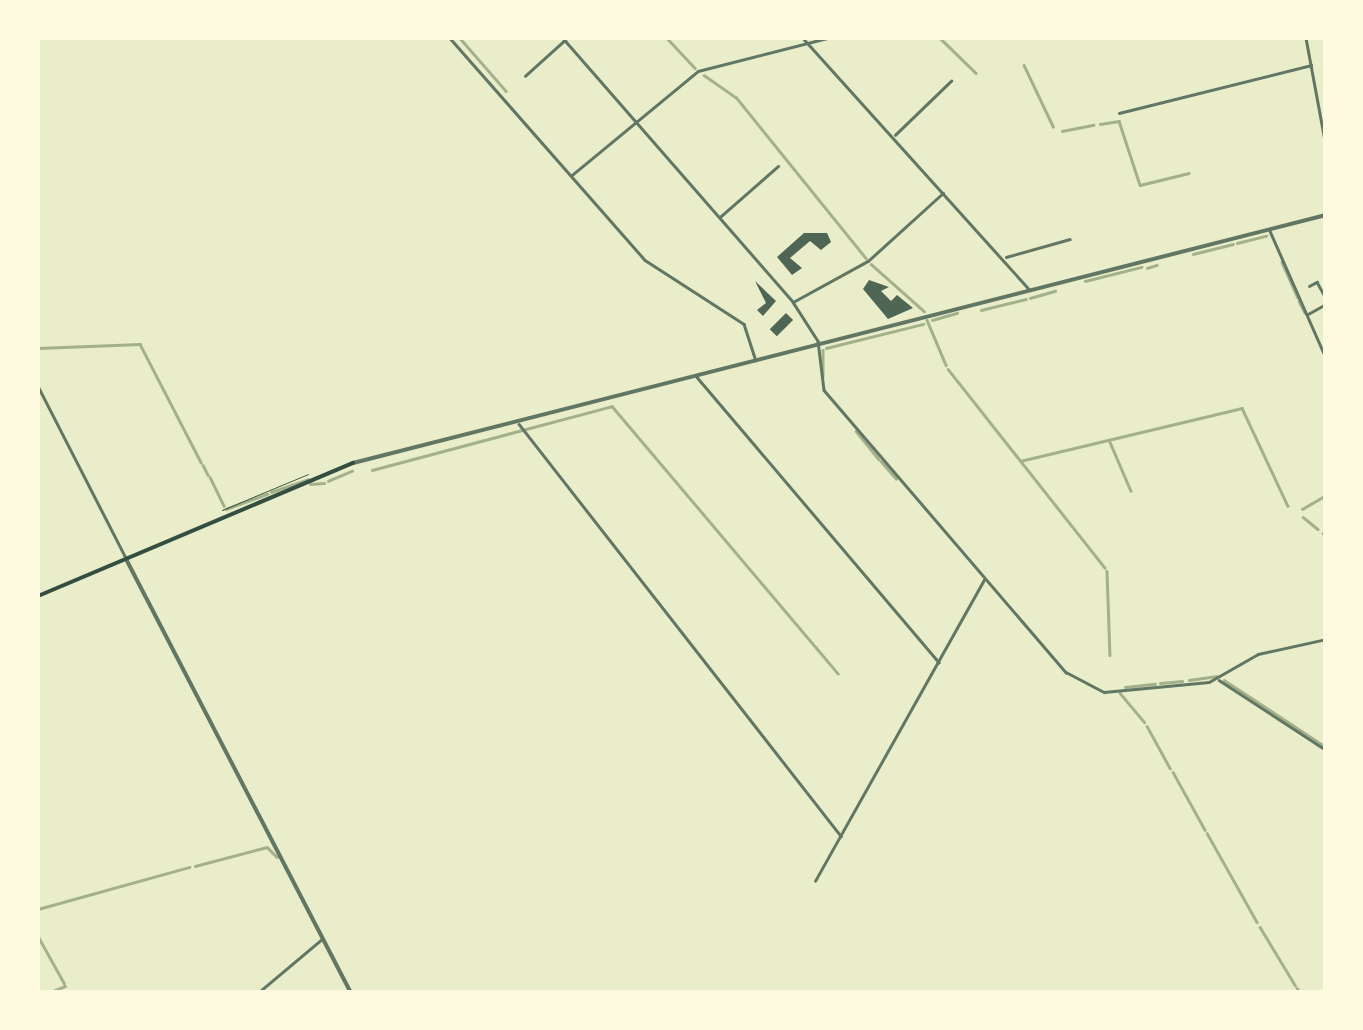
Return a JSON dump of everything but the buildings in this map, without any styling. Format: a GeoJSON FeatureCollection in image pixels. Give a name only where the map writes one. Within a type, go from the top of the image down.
{"type":"FeatureCollection","features":[{"type":"Feature","properties":{"kind":"main road"},"geometry":{"type":"LineString","coordinates":[[38,596],[353,463]]}},
{"type":"Feature","properties":{"kind":"street"},"geometry":{"type":"LineString","coordinates":[[450,38],[645,260],[744,324],[756,360]]}},
{"type":"Feature","properties":{"kind":"street"},"geometry":{"type":"LineString","coordinates":[[803,38],[1004,257],[1029,290]]}},
{"type":"Feature","properties":{"kind":"street"},"geometry":{"type":"LineString","coordinates":[[571,176],[698,71],[827,38]]}},
{"type":"Feature","properties":{"kind":"street"},"geometry":{"type":"LineString","coordinates":[[1306,38],[1326,146]]}},
{"type":"Feature","properties":{"kind":"street"},"geometry":{"type":"LineString","coordinates":[[525,76],[564,39],[793,302],[819,344],[824,390],[1046,652],[1096,691],[1218,680],[1258,654],[1326,639]]}},
{"type":"Feature","properties":{"kind":"street"},"geometry":{"type":"LineString","coordinates":[[1119,113],[1311,65]]}},
{"type":"Feature","properties":{"kind":"street"},"geometry":{"type":"LineString","coordinates":[[894,136],[951,80]]}},
{"type":"Feature","properties":{"kind":"street"},"geometry":{"type":"LineString","coordinates":[[719,218],[778,166]]}},
{"type":"Feature","properties":{"kind":"street"},"geometry":{"type":"LineString","coordinates":[[793,302],[868,261],[944,192]]}},
{"type":"Feature","properties":{"kind":"street"},"geometry":{"type":"LineString","coordinates":[[353,463],[1326,215]]}},
{"type":"Feature","properties":{"kind":"street"},"geometry":{"type":"LineString","coordinates":[[1270,229],[1326,358]]}},
{"type":"Feature","properties":{"kind":"street"},"geometry":{"type":"LineString","coordinates":[[1004,257],[1070,239]]}},
{"type":"Feature","properties":{"kind":"street"},"geometry":{"type":"LineString","coordinates":[[1309,286],[1317,282],[1326,298]]}},
{"type":"Feature","properties":{"kind":"street"},"geometry":{"type":"LineString","coordinates":[[1306,315],[1326,304]]}},
{"type":"Feature","properties":{"kind":"street"},"geometry":{"type":"LineString","coordinates":[[696,376],[939,662]]}},
{"type":"Feature","properties":{"kind":"street"},"geometry":{"type":"LineString","coordinates":[[38,386],[350,992]]}},
{"type":"Feature","properties":{"kind":"street"},"geometry":{"type":"LineString","coordinates":[[518,421],[842,836]]}},
{"type":"Feature","properties":{"kind":"street"},"geometry":{"type":"LineString","coordinates":[[815,882],[985,579]]}},
{"type":"Feature","properties":{"kind":"street"},"geometry":{"type":"LineString","coordinates":[[1218,680],[1326,750]]}},
{"type":"Feature","properties":{"kind":"street"},"geometry":{"type":"LineString","coordinates":[[259,992],[322,939]]}},
{"type":"Feature","properties":{"kind":"waterway"},"geometry":{"type":"LineString","coordinates":[[460,38],[506,91]]}},
{"type":"Feature","properties":{"kind":"waterway"},"geometry":{"type":"LineString","coordinates":[[667,38],[695,68]]}},
{"type":"Feature","properties":{"kind":"waterway"},"geometry":{"type":"LineString","coordinates":[[940,38],[976,73]]}},
{"type":"Feature","properties":{"kind":"waterway"},"geometry":{"type":"LineString","coordinates":[[1024,65],[1053,126]]}},
{"type":"Feature","properties":{"kind":"waterway"},"geometry":{"type":"LineString","coordinates":[[704,75],[736,97],[866,258]]}},
{"type":"Feature","properties":{"kind":"waterway"},"geometry":{"type":"LineString","coordinates":[[1100,124],[1119,121],[1140,185],[1189,173]]}},
{"type":"Feature","properties":{"kind":"waterway"},"geometry":{"type":"LineString","coordinates":[[1062,131],[1093,125]]}},
{"type":"Feature","properties":{"kind":"waterway"},"geometry":{"type":"LineString","coordinates":[[1237,243],[1266,236]]}},
{"type":"Feature","properties":{"kind":"waterway"},"geometry":{"type":"LineString","coordinates":[[1193,254],[1233,244]]}},
{"type":"Feature","properties":{"kind":"waterway"},"geometry":{"type":"LineString","coordinates":[[1282,262],[1298,298]]}},
{"type":"Feature","properties":{"kind":"waterway"},"geometry":{"type":"LineString","coordinates":[[871,264],[924,311]]}},
{"type":"Feature","properties":{"kind":"waterway"},"geometry":{"type":"LineString","coordinates":[[1147,268],[1157,265]]}},
{"type":"Feature","properties":{"kind":"waterway"},"geometry":{"type":"LineString","coordinates":[[1085,281],[1141,267]]}},
{"type":"Feature","properties":{"kind":"waterway"},"geometry":{"type":"LineString","coordinates":[[1030,298],[1055,291]]}},
{"type":"Feature","properties":{"kind":"waterway"},"geometry":{"type":"LineString","coordinates":[[981,310],[1026,299]]}},
{"type":"Feature","properties":{"kind":"waterway"},"geometry":{"type":"LineString","coordinates":[[1299,301],[1305,313]]}},
{"type":"Feature","properties":{"kind":"waterway"},"geometry":{"type":"LineString","coordinates":[[932,320],[957,313]]}},
{"type":"Feature","properties":{"kind":"waterway"},"geometry":{"type":"LineString","coordinates":[[927,320],[946,365]]}},
{"type":"Feature","properties":{"kind":"waterway"},"geometry":{"type":"LineString","coordinates":[[826,348],[923,324]]}},
{"type":"Feature","properties":{"kind":"waterway"},"geometry":{"type":"LineString","coordinates":[[38,348],[140,344],[201,462]]}},
{"type":"Feature","properties":{"kind":"waterway"},"geometry":{"type":"LineString","coordinates":[[823,350],[823,376]]}},
{"type":"Feature","properties":{"kind":"waterway"},"geometry":{"type":"LineString","coordinates":[[948,369],[1105,568]]}},
{"type":"Feature","properties":{"kind":"waterway"},"geometry":{"type":"LineString","coordinates":[[372,470],[612,406],[838,673]]}},
{"type":"Feature","properties":{"kind":"waterway"},"geometry":{"type":"LineString","coordinates":[[1020,461],[1242,408],[1288,506]]}},
{"type":"Feature","properties":{"kind":"waterway"},"geometry":{"type":"LineString","coordinates":[[856,431],[879,459]]}},
{"type":"Feature","properties":{"kind":"waterway"},"geometry":{"type":"LineString","coordinates":[[1110,442],[1131,491]]}},
{"type":"Feature","properties":{"kind":"waterway"},"geometry":{"type":"LineString","coordinates":[[881,461],[896,478]]}},
{"type":"Feature","properties":{"kind":"waterway"},"geometry":{"type":"LineString","coordinates":[[203,465],[208,475]]}},
{"type":"Feature","properties":{"kind":"waterway"},"geometry":{"type":"LineString","coordinates":[[328,481],[352,471]]}},
{"type":"Feature","properties":{"kind":"waterway"},"geometry":{"type":"LineString","coordinates":[[210,477],[224,506]]}},
{"type":"Feature","properties":{"kind":"waterway"},"geometry":{"type":"LineString","coordinates":[[271,492],[308,479]]}},
{"type":"Feature","properties":{"kind":"waterway"},"geometry":{"type":"LineString","coordinates":[[310,484],[324,483]]}},
{"type":"Feature","properties":{"kind":"waterway"},"geometry":{"type":"LineString","coordinates":[[226,509],[267,494]]}},
{"type":"Feature","properties":{"kind":"waterway"},"geometry":{"type":"LineString","coordinates":[[1302,509],[1326,495]]}},
{"type":"Feature","properties":{"kind":"waterway"},"geometry":{"type":"LineString","coordinates":[[1303,517],[1318,529]]}},
{"type":"Feature","properties":{"kind":"waterway"},"geometry":{"type":"LineString","coordinates":[[1323,533],[1326,536]]}},
{"type":"Feature","properties":{"kind":"waterway"},"geometry":{"type":"LineString","coordinates":[[1107,571],[1110,655]]}},
{"type":"Feature","properties":{"kind":"waterway"},"geometry":{"type":"LineString","coordinates":[[1189,680],[1217,676]]}},
{"type":"Feature","properties":{"kind":"waterway"},"geometry":{"type":"LineString","coordinates":[[1224,680],[1326,747]]}},
{"type":"Feature","properties":{"kind":"waterway"},"geometry":{"type":"LineString","coordinates":[[1160,683],[1182,681]]}},
{"type":"Feature","properties":{"kind":"waterway"},"geometry":{"type":"LineString","coordinates":[[1125,687],[1155,684]]}},
{"type":"Feature","properties":{"kind":"waterway"},"geometry":{"type":"LineString","coordinates":[[1120,693],[1144,722]]}},
{"type":"Feature","properties":{"kind":"waterway"},"geometry":{"type":"LineString","coordinates":[[1147,726],[1170,768]]}},
{"type":"Feature","properties":{"kind":"waterway"},"geometry":{"type":"LineString","coordinates":[[1173,772],[1205,830]]}},
{"type":"Feature","properties":{"kind":"waterway"},"geometry":{"type":"LineString","coordinates":[[1207,833],[1257,922]]}},
{"type":"Feature","properties":{"kind":"waterway"},"geometry":{"type":"LineString","coordinates":[[195,866],[267,847],[277,857]]}},
{"type":"Feature","properties":{"kind":"waterway"},"geometry":{"type":"LineString","coordinates":[[38,909],[189,867]]}},
{"type":"Feature","properties":{"kind":"waterway"},"geometry":{"type":"LineString","coordinates":[[1260,927],[1295,985]]}},
{"type":"Feature","properties":{"kind":"waterway"},"geometry":{"type":"LineString","coordinates":[[38,936],[64,983]]}},
{"type":"Feature","properties":{"kind":"waterway"},"geometry":{"type":"LineString","coordinates":[[51,992],[65,986]]}},
{"type":"Feature","properties":{"kind":"waterway"},"geometry":{"type":"LineString","coordinates":[[1297,988],[1300,992]]}}]}
